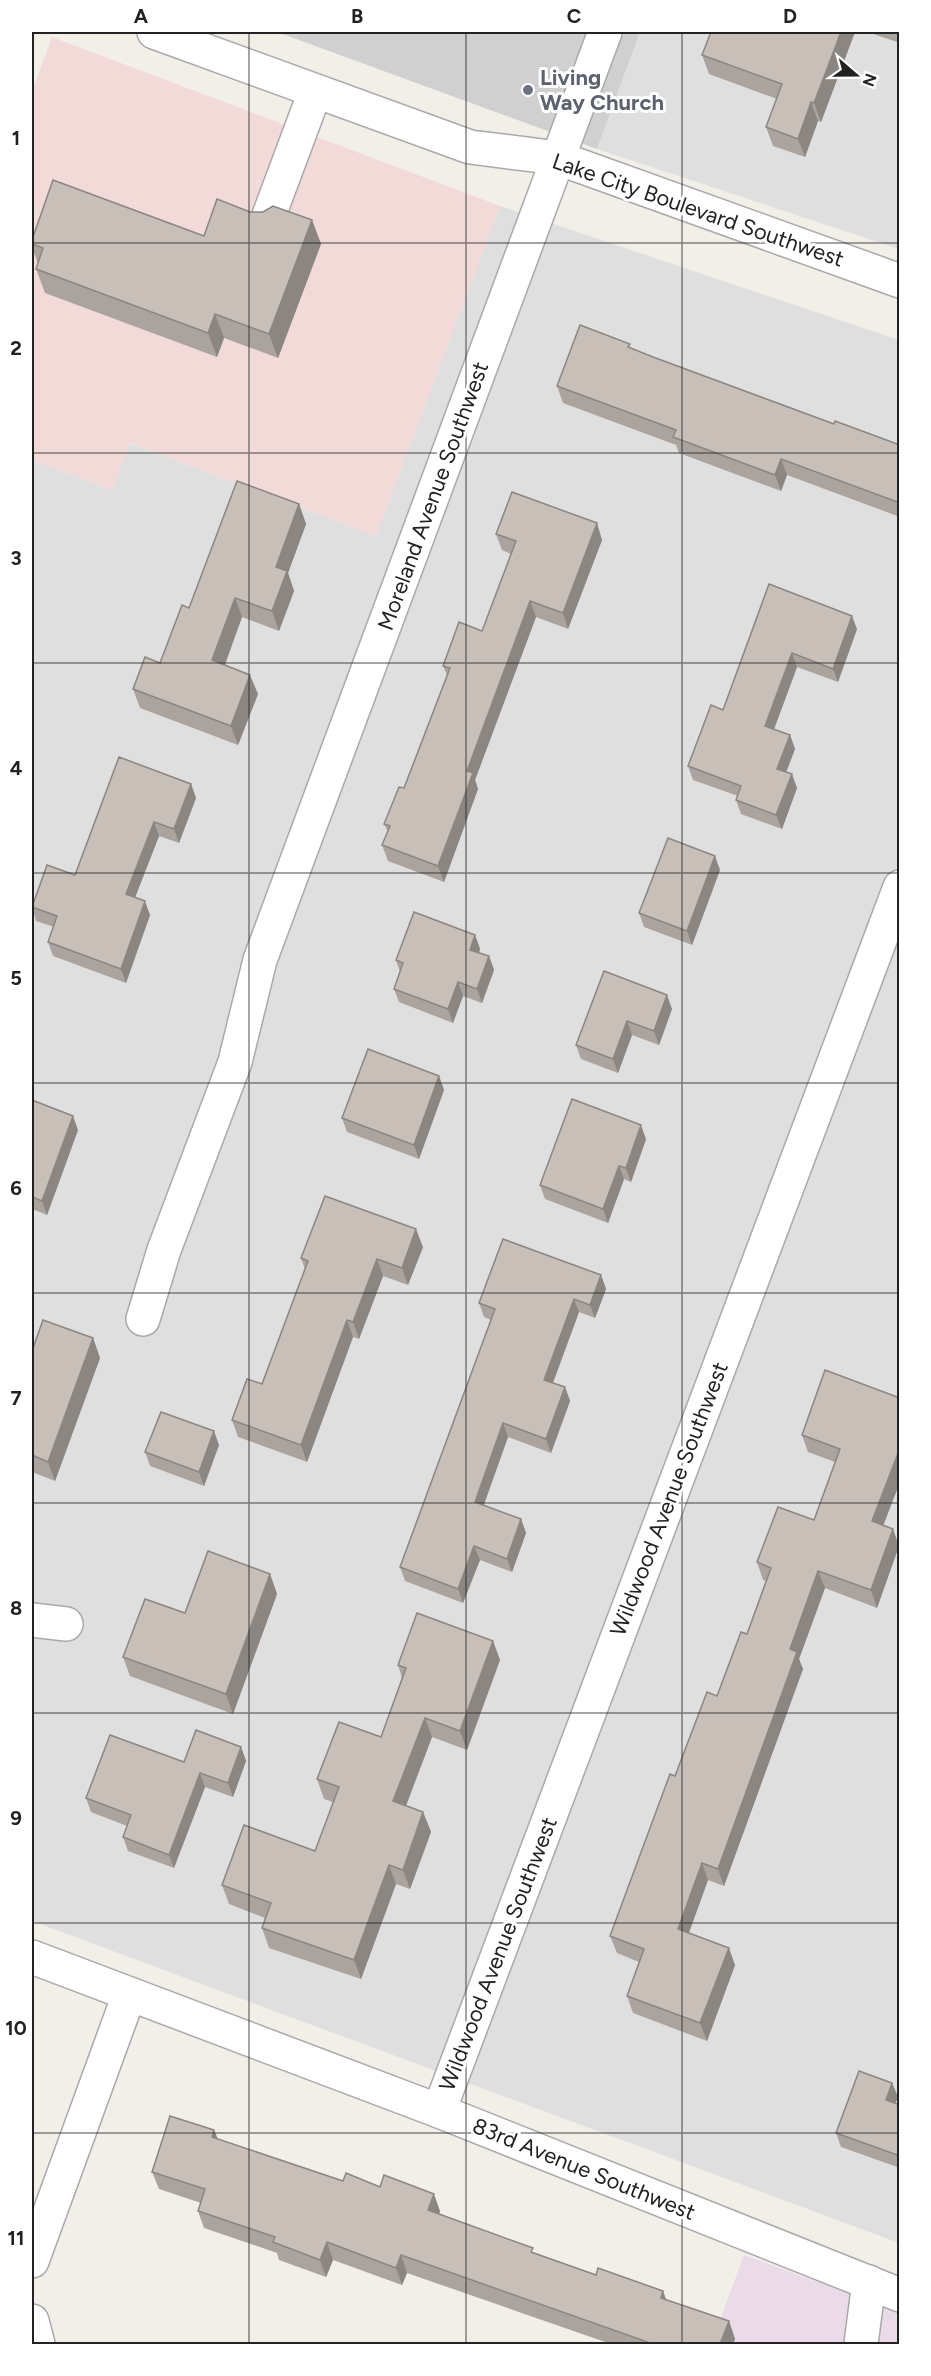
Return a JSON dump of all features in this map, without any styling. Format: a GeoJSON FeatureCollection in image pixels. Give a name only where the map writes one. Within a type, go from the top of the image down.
{"type":"FeatureCollection","features":[{"type":"Feature","properties":{"kind":"street","name":"Lake City Boulevard Southwest"},"geometry":{"type":"LineString","coordinates":[[154,32],[470,147],[558,158],[900,280]]}},
{"type":"Feature","properties":{"kind":"street","name":"Moreland Avenue Southwest"},"geometry":{"type":"LineString","coordinates":[[143,1319],[164,1250],[235,1062],[260,960],[605,32]]}},
{"type":"Feature","properties":{"kind":"street"},"geometry":{"type":"LineString","coordinates":[[268,218],[315,92]]}},
{"type":"Feature","properties":{"kind":"street","name":"Wildwood Avenue Southwest"},"geometry":{"type":"LineString","coordinates":[[439,2111],[900,887]]}},
{"type":"Feature","properties":{"kind":"street"},"geometry":{"type":"LineString","coordinates":[[32,1620],[66,1624]]}},
{"type":"Feature","properties":{"kind":"street","name":"83rd Avenue Southwest"},"geometry":{"type":"LineString","coordinates":[[32,1957],[439,2111],[900,2295]]}},
{"type":"Feature","properties":{"kind":"street"},"geometry":{"type":"LineString","coordinates":[[32,2261],[129,1995]]}},
{"type":"Feature","properties":{"kind":"street"},"geometry":{"type":"LineString","coordinates":[[861,2344],[869,2282]]}},
{"type":"Feature","properties":{"kind":"street"},"geometry":{"type":"LineString","coordinates":[[32,2321],[38,2344]]}},
{"type":"Feature","properties":{"kind":"shaded area","name":"Living Way Church"},"geometry":{"type":"Polygon","coordinates":[[[277,32],[640,32],[597,149],[277,32]]]}},
{"type":"Feature","properties":{"kind":"shaded area"},"geometry":{"type":"Polygon","coordinates":[[[640,32],[899,32],[899,249],[597,149],[640,32]]]}},
{"type":"Feature","properties":{"kind":"shaded area"},"geometry":{"type":"Polygon","coordinates":[[[52,37],[500,206],[376,536],[130,443],[112,490],[32,460],[32,91],[52,37]]]}},
{"type":"Feature","properties":{"kind":"shaded area"},"geometry":{"type":"Polygon","coordinates":[[[500,206],[899,340],[899,2243],[32,1921],[32,460],[112,490],[129,443],[376,536],[500,206]]]}},
{"type":"Feature","properties":{"kind":"shaded area"},"geometry":{"type":"Polygon","coordinates":[[[744,2255],[899,2312],[899,2344],[711,2344],[744,2255]]]}},
{"type":"Feature","properties":{"kind":"building"},"geometry":{"type":"Polygon","coordinates":[[[711,32],[841,32],[798,139],[766,127],[782,84],[702,55],[711,32]]]}},
{"type":"Feature","properties":{"kind":"building"},"geometry":{"type":"Polygon","coordinates":[[[53,180],[204,236],[217,199],[250,212],[263,212],[273,206],[312,220],[269,334],[215,314],[208,333],[36,269],[43,248],[32,244],[32,240],[53,180]]]}},
{"type":"Feature","properties":{"kind":"building"},"geometry":{"type":"Polygon","coordinates":[[[580,325],[630,344],[628,347],[653,357],[834,424],[835,421],[900,445],[900,503],[781,459],[775,475],[673,437],[676,430],[557,386],[580,325]]]}},
{"type":"Feature","properties":{"kind":"building"},"geometry":{"type":"Polygon","coordinates":[[[237,481],[299,504],[276,567],[287,571],[272,611],[235,598],[212,660],[250,675],[231,726],[133,689],[145,657],[160,663],[182,605],[189,608],[237,481]]]}},
{"type":"Feature","properties":{"kind":"building"},"geometry":{"type":"Polygon","coordinates":[[[512,492],[597,523],[563,613],[530,601],[467,771],[473,773],[438,866],[382,845],[390,826],[384,824],[399,787],[404,788],[450,668],[443,666],[459,622],[482,631],[516,541],[496,534],[512,492]]]}},
{"type":"Feature","properties":{"kind":"building"},"geometry":{"type":"Polygon","coordinates":[[[769,584],[852,616],[833,669],[792,653],[765,726],[790,735],[777,769],[792,774],[776,815],[736,800],[741,786],[688,766],[711,705],[723,710],[769,584]]]}},
{"type":"Feature","properties":{"kind":"building"},"geometry":{"type":"Polygon","coordinates":[[[119,757],[191,784],[174,829],[154,822],[126,894],[145,901],[121,969],[48,942],[57,916],[32,907],[47,865],[75,875],[119,757]]]}},
{"type":"Feature","properties":{"kind":"building"},"geometry":{"type":"Polygon","coordinates":[[[668,838],[715,856],[687,931],[639,913],[668,838]]]}},
{"type":"Feature","properties":{"kind":"building"},"geometry":{"type":"Polygon","coordinates":[[[414,912],[475,935],[470,950],[489,956],[477,989],[458,982],[448,1009],[394,989],[403,963],[396,960],[414,912]]]}},
{"type":"Feature","properties":{"kind":"building"},"geometry":{"type":"Polygon","coordinates":[[[604,971],[667,995],[654,1031],[627,1021],[613,1059],[576,1045],[604,971]]]}},
{"type":"Feature","properties":{"kind":"building"},"geometry":{"type":"Polygon","coordinates":[[[368,1049],[439,1076],[414,1145],[342,1118],[368,1049]]]}},
{"type":"Feature","properties":{"kind":"building"},"geometry":{"type":"Polygon","coordinates":[[[572,1099],[641,1125],[626,1168],[619,1166],[603,1209],[540,1185],[572,1099]]]}},
{"type":"Feature","properties":{"kind":"building"},"geometry":{"type":"Polygon","coordinates":[[[32,1100],[73,1116],[42,1201],[32,1197],[32,1100]]]}},
{"type":"Feature","properties":{"kind":"building"},"geometry":{"type":"Polygon","coordinates":[[[325,1196],[416,1229],[402,1268],[377,1259],[353,1322],[347,1320],[301,1445],[232,1420],[247,1379],[262,1384],[308,1261],[301,1258],[325,1196]]]}},
{"type":"Feature","properties":{"kind":"building"},"geometry":{"type":"Polygon","coordinates":[[[503,1239],[601,1275],[590,1305],[574,1299],[544,1380],[565,1387],[546,1439],[503,1423],[475,1502],[521,1519],[507,1559],[474,1546],[458,1589],[400,1567],[495,1309],[479,1303],[503,1239]]]}},
{"type":"Feature","properties":{"kind":"building"},"geometry":{"type":"Polygon","coordinates":[[[43,1320],[93,1338],[48,1462],[32,1455],[32,1351],[43,1320]]]}},
{"type":"Feature","properties":{"kind":"building"},"geometry":{"type":"Polygon","coordinates":[[[825,1370],[900,1398],[900,1448],[872,1521],[893,1529],[871,1590],[818,1571],[790,1649],[797,1652],[718,1869],[702,1863],[678,1929],[729,1948],[700,2023],[627,1996],[644,1949],[610,1936],[670,1774],[675,1776],[707,1692],[717,1696],[741,1632],[747,1634],[771,1568],[757,1562],[778,1507],[814,1520],[840,1449],[802,1435],[825,1370]]]}},
{"type":"Feature","properties":{"kind":"building"},"geometry":{"type":"Polygon","coordinates":[[[161,1412],[214,1431],[199,1472],[145,1452],[161,1412]]]}},
{"type":"Feature","properties":{"kind":"building"},"geometry":{"type":"Polygon","coordinates":[[[208,1551],[270,1574],[226,1694],[123,1657],[145,1599],[185,1613],[208,1551]]]}},
{"type":"Feature","properties":{"kind":"building"},"geometry":{"type":"Polygon","coordinates":[[[417,1613],[493,1641],[460,1731],[425,1718],[393,1801],[423,1812],[403,1870],[389,1865],[354,1960],[262,1928],[271,1903],[222,1885],[244,1825],[315,1851],[339,1787],[317,1779],[339,1722],[381,1737],[406,1668],[398,1665],[417,1613]]]}},
{"type":"Feature","properties":{"kind":"building"},"geometry":{"type":"Polygon","coordinates":[[[196,1730],[241,1747],[228,1783],[200,1773],[169,1855],[123,1837],[131,1815],[86,1798],[110,1735],[184,1762],[196,1730]]]}},
{"type":"Feature","properties":{"kind":"building"},"geometry":{"type":"Polygon","coordinates":[[[859,2071],[892,2083],[886,2100],[900,2105],[900,2156],[836,2133],[859,2071]]]}},
{"type":"Feature","properties":{"kind":"building"},"geometry":{"type":"Polygon","coordinates":[[[170,2116],[214,2130],[212,2137],[343,2181],[346,2173],[380,2187],[384,2175],[434,2194],[428,2210],[533,2248],[531,2252],[596,2275],[598,2268],[663,2291],[661,2298],[729,2321],[720,2344],[653,2344],[401,2255],[396,2268],[327,2242],[320,2260],[273,2242],[275,2237],[198,2211],[205,2189],[152,2172],[170,2116]]]}},
{"type":"Feature","properties":{"kind":"place","name":"Living Way Church"},"geometry":{"type":"Point","coordinates":[528,90]}}]}
